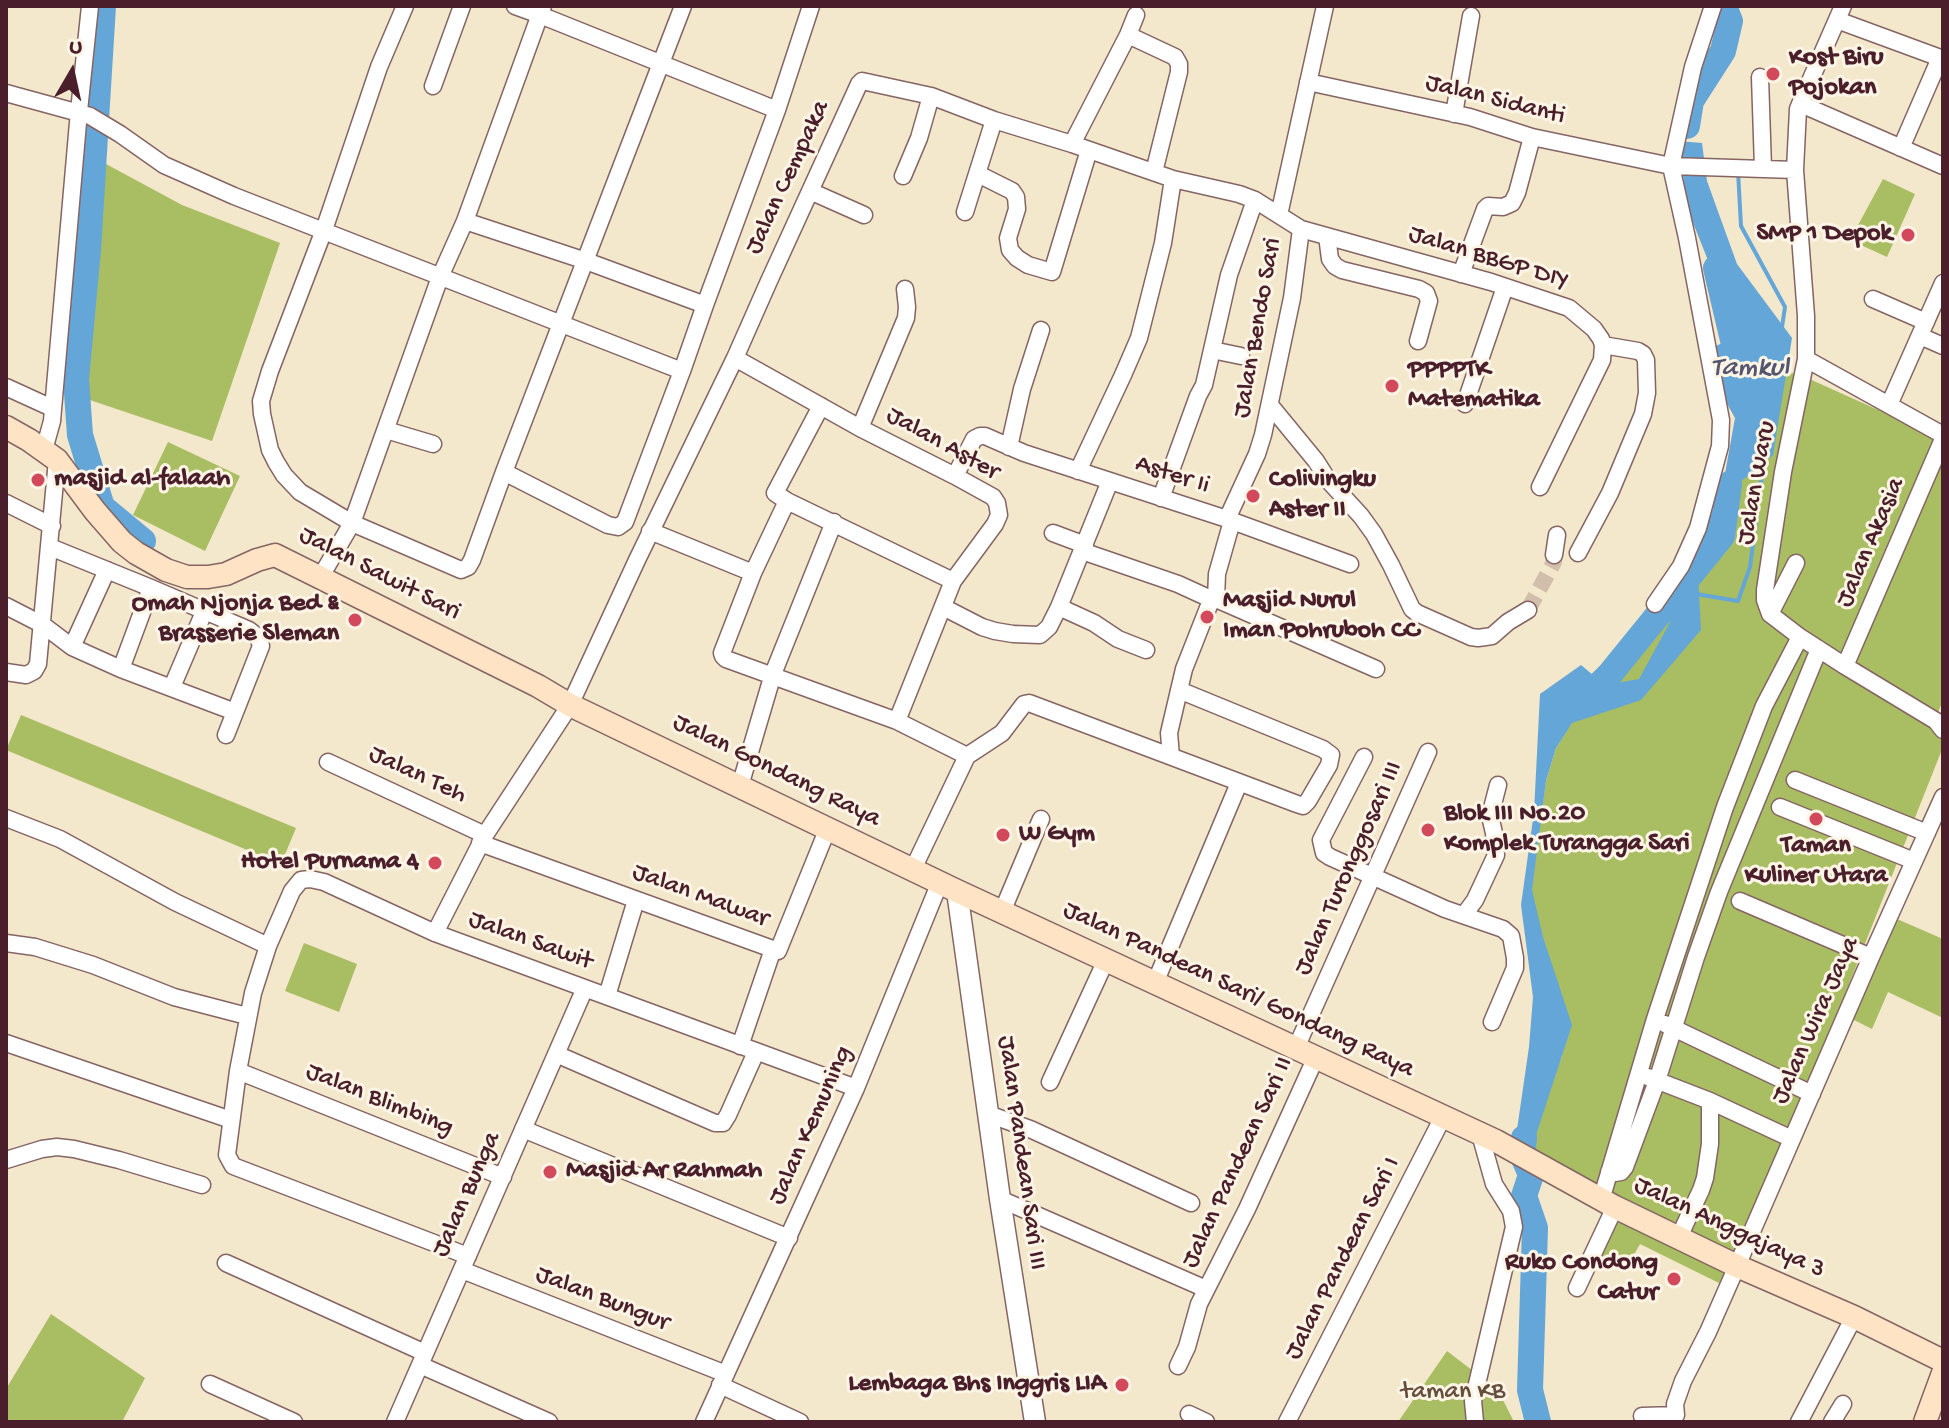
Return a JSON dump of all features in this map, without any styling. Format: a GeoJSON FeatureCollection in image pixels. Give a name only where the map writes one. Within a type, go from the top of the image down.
{"type":"FeatureCollection","features":[{"type":"Feature","properties":{"kind":"main road"},"geometry":{"type":"LineString","coordinates":[[6,427],[50,455]]}},
{"type":"Feature","properties":{"kind":"main road","name":"Jalan Sawit Sari"},"geometry":{"type":"LineString","coordinates":[[50,455],[122,542],[166,570],[187,577],[208,577],[226,574],[275,555],[538,686],[570,705]]}},
{"type":"Feature","properties":{"kind":"main road","name":"Jalan Gondang Raya"},"geometry":{"type":"LineString","coordinates":[[570,705],[948,886]]}},
{"type":"Feature","properties":{"kind":"main road","name":"Jalan Pandean Sari/ Gondang Raya"},"geometry":{"type":"LineString","coordinates":[[948,886],[1488,1138]]}},
{"type":"Feature","properties":{"kind":"main road","name":"Jalan Anggajaya 3"},"geometry":{"type":"LineString","coordinates":[[1488,1138],[1608,1203],[1943,1361]]}},
{"type":"Feature","properties":{"kind":"main road"},"geometry":{"type":"LineString","coordinates":[[1925,1422],[1943,1373]]}},
{"type":"Feature","properties":{"kind":"street"},"geometry":{"type":"LineString","coordinates":[[6,672],[20,676],[34,671],[38,664],[43,625],[52,526],[52,408],[85,114],[90,6]]}},
{"type":"Feature","properties":{"kind":"street"},"geometry":{"type":"LineString","coordinates":[[405,6],[379,67],[324,230],[270,371],[261,401],[262,414],[270,450],[284,475],[300,492],[352,523],[461,570],[468,567],[472,560],[683,6]]}},
{"type":"Feature","properties":{"kind":"street"},"geometry":{"type":"LineString","coordinates":[[433,86],[462,6]]}},
{"type":"Feature","properties":{"kind":"street"},"geometry":{"type":"LineString","coordinates":[[515,6],[542,10],[661,65],[777,110]]}},
{"type":"Feature","properties":{"kind":"street"},"geometry":{"type":"LineString","coordinates":[[504,472],[608,525],[622,526],[628,517],[777,110],[811,6]]}},
{"type":"Feature","properties":{"kind":"street","name":"Jalan Bendo Sari"},"geometry":{"type":"LineString","coordinates":[[1171,756],[1169,733],[1184,669],[1214,600],[1230,520],[1263,435],[1292,298],[1289,222],[1308,82],[1325,6]]}},
{"type":"Feature","properties":{"kind":"street"},"geometry":{"type":"LineString","coordinates":[[1655,604],[1681,566],[1698,528],[1720,446],[1721,420],[1675,166],[1693,67],[1713,6]]}},
{"type":"Feature","properties":{"kind":"street"},"geometry":{"type":"LineString","coordinates":[[320,578],[352,523],[440,277],[465,221],[542,10]]}},
{"type":"Feature","properties":{"kind":"street"},"geometry":{"type":"LineString","coordinates":[[1840,13],[1942,58],[1901,148]]}},
{"type":"Feature","properties":{"kind":"street","name":"Jalan Waru"},"geometry":{"type":"LineString","coordinates":[[1770,614],[1765,600],[1765,580],[1806,359],[1806,316],[1795,170],[1797,112],[1840,13]]}},
{"type":"Feature","properties":{"kind":"street"},"geometry":{"type":"LineString","coordinates":[[1072,144],[1136,15]]}},
{"type":"Feature","properties":{"kind":"street"},"geometry":{"type":"LineString","coordinates":[[1454,114],[1471,16]]}},
{"type":"Feature","properties":{"kind":"street"},"geometry":{"type":"LineString","coordinates":[[1128,35],[1175,57],[1179,64],[1154,172]]}},
{"type":"Feature","properties":{"kind":"street"},"geometry":{"type":"LineString","coordinates":[[1760,77],[1760,168],[1795,170]]}},
{"type":"Feature","properties":{"kind":"street","name":"Jalan Cempaka"},"geometry":{"type":"LineString","coordinates":[[570,705],[650,531],[735,358],[860,82],[931,96],[1173,179],[1239,194],[1255,200],[1289,222]]}},
{"type":"Feature","properties":{"kind":"street","name":"Jalan Sidanti"},"geometry":{"type":"LineString","coordinates":[[1308,82],[1486,121],[1532,137],[1675,166],[1760,168]]}},
{"type":"Feature","properties":{"kind":"street"},"geometry":{"type":"LineString","coordinates":[[6,93],[85,114],[164,165],[234,196],[682,371]]}},
{"type":"Feature","properties":{"kind":"street"},"geometry":{"type":"LineString","coordinates":[[903,176],[919,138],[931,96]]}},
{"type":"Feature","properties":{"kind":"street"},"geometry":{"type":"LineString","coordinates":[[1800,104],[1943,166]]}},
{"type":"Feature","properties":{"kind":"street"},"geometry":{"type":"LineString","coordinates":[[965,212],[994,120]]}},
{"type":"Feature","properties":{"kind":"street"},"geometry":{"type":"LineString","coordinates":[[1461,274],[1485,209],[1512,203],[1532,137]]}},
{"type":"Feature","properties":{"kind":"street"},"geometry":{"type":"LineString","coordinates":[[978,174],[1012,191],[1016,197],[1017,209],[1008,238],[1010,250],[1028,265],[1052,272],[1089,150]]}},
{"type":"Feature","properties":{"kind":"street"},"geometry":{"type":"LineString","coordinates":[[1078,471],[1139,338],[1163,243],[1173,179]]}},
{"type":"Feature","properties":{"kind":"street"},"geometry":{"type":"LineString","coordinates":[[810,191],[864,215]]}},
{"type":"Feature","properties":{"kind":"street"},"geometry":{"type":"LineString","coordinates":[[1161,498],[1204,385],[1229,275],[1255,200]]}},
{"type":"Feature","properties":{"kind":"street"},"geometry":{"type":"LineString","coordinates":[[465,221],[705,305]]}},
{"type":"Feature","properties":{"kind":"street","name":"Jalan BBGP DIY"},"geometry":{"type":"LineString","coordinates":[[1289,222],[1569,308],[1594,329],[1603,345]]}},
{"type":"Feature","properties":{"kind":"street"},"geometry":{"type":"LineString","coordinates":[[1327,236],[1330,259],[1335,266],[1426,293],[1429,301],[1418,341]]}},
{"type":"Feature","properties":{"kind":"street"},"geometry":{"type":"LineString","coordinates":[[1889,405],[1943,283]]}},
{"type":"Feature","properties":{"kind":"street"},"geometry":{"type":"LineString","coordinates":[[1465,404],[1505,287]]}},
{"type":"Feature","properties":{"kind":"street"},"geometry":{"type":"LineString","coordinates":[[860,428],[906,318],[905,289]]}},
{"type":"Feature","properties":{"kind":"street"},"geometry":{"type":"LineString","coordinates":[[1873,299],[1923,329],[1943,346]]}},
{"type":"Feature","properties":{"kind":"street"},"geometry":{"type":"LineString","coordinates":[[1009,447],[1022,389],[1041,330]]}},
{"type":"Feature","properties":{"kind":"street"},"geometry":{"type":"LineString","coordinates":[[1540,487],[1598,370],[1603,345],[1643,354],[1647,393],[1643,414],[1610,493],[1578,553]]}},
{"type":"Feature","properties":{"kind":"street"},"geometry":{"type":"LineString","coordinates":[[1212,350],[1241,356]]}},
{"type":"Feature","properties":{"kind":"street","name":"Jalan Aster"},"geometry":{"type":"LineString","coordinates":[[735,358],[993,497],[999,510],[995,524],[953,581],[897,721]]}},
{"type":"Feature","properties":{"kind":"street"},"geometry":{"type":"LineString","coordinates":[[1806,359],[1943,437]]}},
{"type":"Feature","properties":{"kind":"street"},"geometry":{"type":"LineString","coordinates":[[6,387],[52,408]]}},
{"type":"Feature","properties":{"kind":"street"},"geometry":{"type":"LineString","coordinates":[[1270,405],[1374,534],[1412,609],[1417,613],[1478,638],[1492,636],[1528,610]]}},
{"type":"Feature","properties":{"kind":"street"},"geometry":{"type":"LineString","coordinates":[[821,406],[775,493],[953,581]]}},
{"type":"Feature","properties":{"kind":"street"},"geometry":{"type":"LineString","coordinates":[[386,430],[433,444]]}},
{"type":"Feature","properties":{"kind":"street","name":"Aster Ii"},"geometry":{"type":"LineString","coordinates":[[955,476],[974,439],[985,436],[1009,447],[1230,520],[1350,564]]}},
{"type":"Feature","properties":{"kind":"street","name":"Jalan Akasia"},"geometry":{"type":"LineString","coordinates":[[1845,666],[1943,437]]}},
{"type":"Feature","properties":{"kind":"street"},"geometry":{"type":"LineString","coordinates":[[943,607],[995,631],[1040,635],[1049,627],[1059,607],[1110,481]]}},
{"type":"Feature","properties":{"kind":"street"},"geometry":{"type":"LineString","coordinates":[[787,501],[753,573],[722,653],[726,659],[897,721],[967,756]]}},
{"type":"Feature","properties":{"kind":"street"},"geometry":{"type":"LineString","coordinates":[[6,503],[52,526]]}},
{"type":"Feature","properties":{"kind":"street"},"geometry":{"type":"LineString","coordinates":[[740,786],[773,674],[834,522]]}},
{"type":"Feature","properties":{"kind":"street"},"geometry":{"type":"LineString","coordinates":[[650,531],[753,573]]}},
{"type":"Feature","properties":{"kind":"street"},"geometry":{"type":"LineString","coordinates":[[1053,533],[1376,669]]}},
{"type":"Feature","properties":{"kind":"street"},"geometry":{"type":"LineString","coordinates":[[1554,555],[1557,535]]}},
{"type":"Feature","properties":{"kind":"street"},"geometry":{"type":"LineString","coordinates":[[50,547],[255,634],[261,646],[226,735]]}},
{"type":"Feature","properties":{"kind":"street"},"geometry":{"type":"LineString","coordinates":[[1796,563],[1770,614],[1800,637],[1940,726],[1943,704]]}},
{"type":"Feature","properties":{"kind":"street"},"geometry":{"type":"LineString","coordinates":[[72,647],[107,570]]}},
{"type":"Feature","properties":{"kind":"street"},"geometry":{"type":"LineString","coordinates":[[121,669],[151,588]]}},
{"type":"Feature","properties":{"kind":"street"},"geometry":{"type":"LineString","coordinates":[[6,606],[43,625],[72,647],[235,712]]}},
{"type":"Feature","properties":{"kind":"street"},"geometry":{"type":"LineString","coordinates":[[1059,607],[1094,623],[1118,639],[1146,650]]}},
{"type":"Feature","properties":{"kind":"street"},"geometry":{"type":"LineString","coordinates":[[172,687],[204,612]]}},
{"type":"Feature","properties":{"kind":"street"},"geometry":{"type":"LineString","coordinates":[[1577,1288],[1608,1203],[1609,1172],[1655,1019],[1738,771],[1769,694],[1800,637]]}},
{"type":"Feature","properties":{"kind":"street"},"geometry":{"type":"LineString","coordinates":[[1609,1172],[1621,1172],[1625,1167],[1657,1081],[1719,892],[1819,649]]}},
{"type":"Feature","properties":{"kind":"street"},"geometry":{"type":"LineString","coordinates":[[913,869],[967,756],[1002,733],[1024,704],[1029,703],[1303,806],[1308,801],[1329,765],[1331,755],[1179,690]]}},
{"type":"Feature","properties":{"kind":"street","name":"Jalan Sawit"},"geometry":{"type":"LineString","coordinates":[[570,705],[483,839],[435,933],[856,1088]]}},
{"type":"Feature","properties":{"kind":"street","name":"Jalan Turonggosari III"},"geometry":{"type":"LineString","coordinates":[[1306,1053],[1373,877],[1428,752]]}},
{"type":"Feature","properties":{"kind":"street"},"geometry":{"type":"LineString","coordinates":[[1364,757],[1321,840],[1321,847],[1330,857],[1445,909],[1503,929],[1511,936],[1515,968],[1492,1022]]}},
{"type":"Feature","properties":{"kind":"street","name":"Jalan Teh"},"geometry":{"type":"LineString","coordinates":[[328,762],[483,839]]}},
{"type":"Feature","properties":{"kind":"street"},"geometry":{"type":"LineString","coordinates":[[1738,771],[1766,779]]}},
{"type":"Feature","properties":{"kind":"street"},"geometry":{"type":"LineString","coordinates":[[1795,780],[1927,833]]}},
{"type":"Feature","properties":{"kind":"street"},"geometry":{"type":"LineString","coordinates":[[1155,983],[1239,783]]}},
{"type":"Feature","properties":{"kind":"street"},"geometry":{"type":"LineString","coordinates":[[1464,915],[1475,900],[1496,855],[1490,816],[1498,785]]}},
{"type":"Feature","properties":{"kind":"street","name":"Jalan Wira Jaya"},"geometry":{"type":"LineString","coordinates":[[1679,1418],[1675,1404],[1683,1381],[1708,1332],[1943,797]]}},
{"type":"Feature","properties":{"kind":"street"},"geometry":{"type":"LineString","coordinates":[[1780,807],[1914,861]]}},
{"type":"Feature","properties":{"kind":"street"},"geometry":{"type":"LineString","coordinates":[[6,818],[60,839],[175,902],[268,946]]}},
{"type":"Feature","properties":{"kind":"street"},"geometry":{"type":"LineString","coordinates":[[1002,912],[1041,819]]}},
{"type":"Feature","properties":{"kind":"street","name":"Jalan Mawar"},"geometry":{"type":"LineString","coordinates":[[483,839],[636,900],[778,951],[828,828]]}},
{"type":"Feature","properties":{"kind":"street"},"geometry":{"type":"LineString","coordinates":[[7,1047],[231,1120],[247,1016],[268,946],[295,885],[305,879],[324,882],[435,933]]}},
{"type":"Feature","properties":{"kind":"street"},"geometry":{"type":"LineString","coordinates":[[1700,883],[1719,892]]}},
{"type":"Feature","properties":{"kind":"street","name":"Jalan Kemuning"},"geometry":{"type":"LineString","coordinates":[[704,1422],[948,886]]}},
{"type":"Feature","properties":{"kind":"street","name":"Jalan Pandean Sari III"},"geometry":{"type":"LineString","coordinates":[[948,886],[988,1114],[1035,1422]]}},
{"type":"Feature","properties":{"kind":"street"},"geometry":{"type":"LineString","coordinates":[[607,996],[636,900]]}},
{"type":"Feature","properties":{"kind":"street"},"geometry":{"type":"LineString","coordinates":[[1740,901],[1871,957]]}},
{"type":"Feature","properties":{"kind":"street"},"geometry":{"type":"LineString","coordinates":[[6,945],[35,947],[93,965],[174,997],[247,1016]]}},
{"type":"Feature","properties":{"kind":"street"},"geometry":{"type":"LineString","coordinates":[[556,1054],[715,1123],[723,1123],[748,1049],[773,949]]}},
{"type":"Feature","properties":{"kind":"street"},"geometry":{"type":"LineString","coordinates":[[1677,952],[1696,957]]}},
{"type":"Feature","properties":{"kind":"street"},"geometry":{"type":"LineString","coordinates":[[1050,1082],[1106,960]]}},
{"type":"Feature","properties":{"kind":"street","name":"Jalan Bunga"},"geometry":{"type":"LineString","coordinates":[[395,1422],[585,988]]}},
{"type":"Feature","properties":{"kind":"street"},"geometry":{"type":"LineString","coordinates":[[1655,1019],[1812,1094]]}},
{"type":"Feature","properties":{"kind":"street","name":"Jalan Pandean Sari II"},"geometry":{"type":"LineString","coordinates":[[1178,1366],[1187,1347],[1199,1304],[1247,1209],[1306,1053]]}},
{"type":"Feature","properties":{"kind":"street","name":"Jalan Blimbing"},"geometry":{"type":"LineString","coordinates":[[238,1071],[503,1177]]}},
{"type":"Feature","properties":{"kind":"street"},"geometry":{"type":"LineString","coordinates":[[1639,1074],[1710,1101],[1792,1139]]}},
{"type":"Feature","properties":{"kind":"street"},"geometry":{"type":"LineString","coordinates":[[1679,1237],[1705,1178],[1710,1144],[1710,1101]]}},
{"type":"Feature","properties":{"kind":"street"},"geometry":{"type":"LineString","coordinates":[[988,1114],[1030,1129],[1191,1203]]}},
{"type":"Feature","properties":{"kind":"street","name":"Jalan Pandean Sari I"},"geometry":{"type":"LineString","coordinates":[[1287,1422],[1443,1117]]}},
{"type":"Feature","properties":{"kind":"street","name":"Jalan Bungur"},"geometry":{"type":"LineString","coordinates":[[231,1120],[227,1155],[233,1166],[465,1263],[723,1380]]}},
{"type":"Feature","properties":{"kind":"street"},"geometry":{"type":"LineString","coordinates":[[523,1129],[789,1238]]}},
{"type":"Feature","properties":{"kind":"street"},"geometry":{"type":"LineString","coordinates":[[1475,1422],[1473,1401],[1514,1227],[1511,1211],[1494,1184],[1488,1138]]}},
{"type":"Feature","properties":{"kind":"street"},"geometry":{"type":"LineString","coordinates":[[6,1160],[42,1149],[74,1149],[202,1185]]}},
{"type":"Feature","properties":{"kind":"street"},"geometry":{"type":"LineString","coordinates":[[1000,1199],[1206,1289]]}},
{"type":"Feature","properties":{"kind":"street"},"geometry":{"type":"LineString","coordinates":[[226,1263],[423,1359],[538,1420]]}},
{"type":"Feature","properties":{"kind":"street"},"geometry":{"type":"LineString","coordinates":[[1799,1422],[1854,1317]]}},
{"type":"Feature","properties":{"kind":"street"},"geometry":{"type":"LineString","coordinates":[[723,1380],[800,1422]]}},
{"type":"Feature","properties":{"kind":"street"},"geometry":{"type":"LineString","coordinates":[[210,1384],[294,1422]]}},
{"type":"Feature","properties":{"kind":"street"},"geometry":{"type":"LineString","coordinates":[[1832,1422],[1843,1404]]}},
{"type":"Feature","properties":{"kind":"street"},"geometry":{"type":"LineString","coordinates":[[1189,1414],[1206,1422]]}},
{"type":"Feature","properties":{"kind":"street"},"geometry":{"type":"LineString","coordinates":[[1642,1416],[1679,1418]]}},
{"type":"Feature","properties":{"kind":"green space"},"geometry":{"type":"Polygon","coordinates":[[[106,164],[182,205],[280,243],[212,441],[72,394],[106,164]]]}},
{"type":"Feature","properties":{"kind":"green space"},"geometry":{"type":"Polygon","coordinates":[[[1883,179],[1915,194],[1887,257],[1850,240],[1883,179]]]}},
{"type":"Feature","properties":{"kind":"green space","name":"Taman Kuliner Utara"},"geometry":{"type":"Polygon","coordinates":[[[1796,373],[1943,439],[1943,700],[1935,720],[1943,731],[1943,747],[1820,1057],[1732,1258],[1599,1196],[1522,1154],[1562,1056],[1530,891],[1546,781],[1556,748],[1571,723],[1722,536],[1742,376],[1796,373]]]}},
{"type":"Feature","properties":{"kind":"green space"},"geometry":{"type":"Polygon","coordinates":[[[168,442],[240,476],[205,551],[133,515],[168,442]]]}},
{"type":"Feature","properties":{"kind":"green space"},"geometry":{"type":"Polygon","coordinates":[[[21,715],[296,828],[281,864],[6,750],[21,715]]]}},
{"type":"Feature","properties":{"kind":"green space"},"geometry":{"type":"Polygon","coordinates":[[[1890,916],[1943,939],[1943,1018],[1888,992],[1872,1029],[1846,1016],[1890,916]]]}},
{"type":"Feature","properties":{"kind":"green space"},"geometry":{"type":"Polygon","coordinates":[[[304,943],[357,964],[339,1012],[285,991],[304,943]]]}},
{"type":"Feature","properties":{"kind":"green space"},"geometry":{"type":"Polygon","coordinates":[[[1609,1209],[1732,1267],[1723,1285],[1640,1244],[1626,1269],[1589,1251],[1609,1209]]]}},
{"type":"Feature","properties":{"kind":"green space"},"geometry":{"type":"Polygon","coordinates":[[[51,1314],[145,1378],[122,1422],[6,1422],[6,1389],[51,1314]]]}},
{"type":"Feature","properties":{"kind":"green space","name":"taman KB"},"geometry":{"type":"Polygon","coordinates":[[[1447,1351],[1498,1390],[1514,1422],[1398,1422],[1447,1351]]]}},
{"type":"Feature","properties":{"kind":"water","name":"Tamkul"},"geometry":{"type":"Polygon","coordinates":[[[1678,141],[1702,143],[1707,181],[1737,264],[1792,338],[1773,455],[1739,483],[1698,573],[1701,630],[1641,700],[1572,723],[1556,748],[1546,781],[1532,890],[1543,937],[1572,1025],[1523,1175],[1512,1164],[1533,997],[1521,905],[1534,812],[1540,694],[1581,665],[1605,685],[1639,679],[1669,624],[1688,558],[1721,496],[1735,418],[1716,384],[1709,349],[1738,336],[1688,210],[1678,141]]]}},
{"type":"Feature","properties":{"kind":"waterway"},"geometry":{"type":"LineString","coordinates":[[103,6],[88,250],[76,379],[80,435],[102,507],[143,541]]}},
{"type":"Feature","properties":{"kind":"waterway"},"geometry":{"type":"LineString","coordinates":[[1687,126],[1691,101],[1723,51],[1730,21],[1724,6]]}},
{"type":"Feature","properties":{"kind":"waterway"},"geometry":{"type":"LineString","coordinates":[[1738,171],[1741,226],[1785,307],[1782,327]]}},
{"type":"Feature","properties":{"kind":"waterway"},"geometry":{"type":"LineString","coordinates":[[1716,268],[1741,374]]}},
{"type":"Feature","properties":{"kind":"waterway"},"geometry":{"type":"LineString","coordinates":[[1696,594],[1738,601],[1750,567],[1764,458]]}},
{"type":"Feature","properties":{"kind":"waterway"},"geometry":{"type":"LineString","coordinates":[[1577,707],[1610,674],[1722,536],[1729,484]]}},
{"type":"Feature","properties":{"kind":"waterway"},"geometry":{"type":"LineString","coordinates":[[1524,1138],[1522,1154],[1531,1175],[1524,1196],[1535,1228],[1530,1390],[1538,1422]]}},
{"type":"Feature","properties":{"kind":"tunnel"},"geometry":{"type":"LineString","coordinates":[[1528,610],[1554,562],[1554,555]]}},
{"type":"Feature","properties":{"kind":"place","name":"Kost Biru Pojokan"},"geometry":{"type":"Point","coordinates":[1773,74]}},
{"type":"Feature","properties":{"kind":"place","name":"SMP 1 Depok"},"geometry":{"type":"Point","coordinates":[1908,235]}},
{"type":"Feature","properties":{"kind":"place","name":"PPPPTK Matematika"},"geometry":{"type":"Point","coordinates":[1392,386]}},
{"type":"Feature","properties":{"kind":"place","name":"masjid al-falaah"},"geometry":{"type":"Point","coordinates":[38,480]}},
{"type":"Feature","properties":{"kind":"place","name":"Colivingku Aster II"},"geometry":{"type":"Point","coordinates":[1253,496]}},
{"type":"Feature","properties":{"kind":"place","name":"Masjid Nurul Iman Pohruboh CC"},"geometry":{"type":"Point","coordinates":[1207,617]}},
{"type":"Feature","properties":{"kind":"place","name":"Omah Njonja Bed & Brasserie Sleman"},"geometry":{"type":"Point","coordinates":[355,620]}},
{"type":"Feature","properties":{"kind":"place","name":"Taman Kuliner Utara"},"geometry":{"type":"Point","coordinates":[1816,819]}},
{"type":"Feature","properties":{"kind":"place","name":"Blok III No.20 Komplek Turangga Sari"},"geometry":{"type":"Point","coordinates":[1428,830]}},
{"type":"Feature","properties":{"kind":"place","name":"W Gym"},"geometry":{"type":"Point","coordinates":[1003,835]}},
{"type":"Feature","properties":{"kind":"place","name":"Hotel Purnama 4"},"geometry":{"type":"Point","coordinates":[435,863]}},
{"type":"Feature","properties":{"kind":"place","name":"Masjid Ar Rahmah"},"geometry":{"type":"Point","coordinates":[550,1172]}},
{"type":"Feature","properties":{"kind":"place","name":"Ruko Condong Catur"},"geometry":{"type":"Point","coordinates":[1674,1279]}},
{"type":"Feature","properties":{"kind":"place","name":"Lembaga Bhs Inggris LIA"},"geometry":{"type":"Point","coordinates":[1122,1385]}}]}
